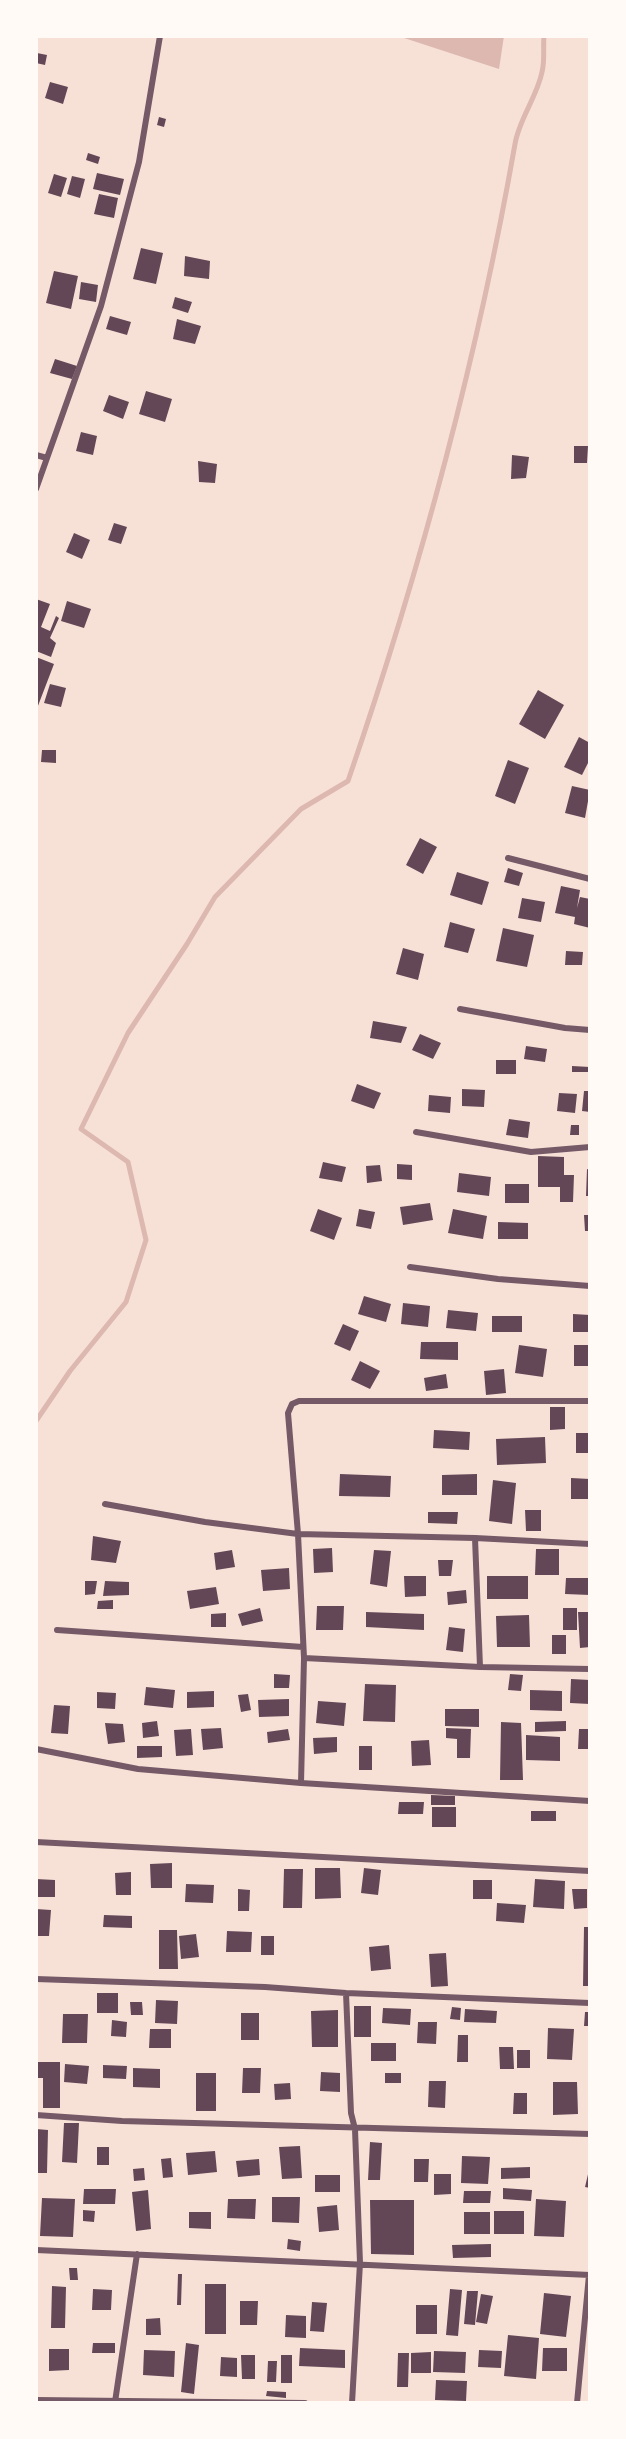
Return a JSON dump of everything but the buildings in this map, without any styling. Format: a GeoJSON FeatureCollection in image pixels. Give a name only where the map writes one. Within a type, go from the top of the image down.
{"type":"FeatureCollection","features":[{"type":"Feature","properties":{"kind":"street"},"geometry":{"type":"LineString","coordinates":[[36,489],[101,306],[139,162],[160,36]]}},
{"type":"Feature","properties":{"kind":"street"},"geometry":{"type":"LineString","coordinates":[[36,455],[47,458]]}},
{"type":"Feature","properties":{"kind":"street"},"geometry":{"type":"LineString","coordinates":[[508,858],[590,879]]}},
{"type":"Feature","properties":{"kind":"street"},"geometry":{"type":"LineString","coordinates":[[460,1009],[566,1028],[590,1030]]}},
{"type":"Feature","properties":{"kind":"street"},"geometry":{"type":"LineString","coordinates":[[416,1132],[531,1152],[590,1147]]}},
{"type":"Feature","properties":{"kind":"street"},"geometry":{"type":"LineString","coordinates":[[410,1267],[498,1280],[590,1286]]}},
{"type":"Feature","properties":{"kind":"street"},"geometry":{"type":"LineString","coordinates":[[301,1783],[304,1658],[298,1534],[288,1413],[292,1404],[299,1401],[590,1401]]}},
{"type":"Feature","properties":{"kind":"street"},"geometry":{"type":"LineString","coordinates":[[105,1504],[205,1522],[298,1534],[475,1538],[590,1544]]}},
{"type":"Feature","properties":{"kind":"street"},"geometry":{"type":"LineString","coordinates":[[475,1538],[480,1667]]}},
{"type":"Feature","properties":{"kind":"street"},"geometry":{"type":"LineString","coordinates":[[57,1630],[303,1647]]}},
{"type":"Feature","properties":{"kind":"street"},"geometry":{"type":"LineString","coordinates":[[304,1658],[480,1667],[590,1669]]}},
{"type":"Feature","properties":{"kind":"street"},"geometry":{"type":"LineString","coordinates":[[36,1749],[138,1769],[301,1783],[590,1802]]}},
{"type":"Feature","properties":{"kind":"street"},"geometry":{"type":"LineString","coordinates":[[36,1842],[590,1871]]}},
{"type":"Feature","properties":{"kind":"street"},"geometry":{"type":"LineString","coordinates":[[36,1979],[265,1987],[346,1993],[590,2003]]}},
{"type":"Feature","properties":{"kind":"street"},"geometry":{"type":"LineString","coordinates":[[346,1993],[351,2113],[355,2129],[360,2263],[352,2403]]}},
{"type":"Feature","properties":{"kind":"street"},"geometry":{"type":"LineString","coordinates":[[36,2115],[122,2121],[355,2129],[590,2134]]}},
{"type":"Feature","properties":{"kind":"street"},"geometry":{"type":"LineString","coordinates":[[36,2250],[590,2275],[577,2403]]}},
{"type":"Feature","properties":{"kind":"street"},"geometry":{"type":"LineString","coordinates":[[115,2402],[137,2254]]}},
{"type":"Feature","properties":{"kind":"street"},"geometry":{"type":"LineString","coordinates":[[36,2400],[305,2403]]}},
{"type":"Feature","properties":{"kind":"shaded area"},"geometry":{"type":"Polygon","coordinates":[[[398,36],[504,36],[499,69],[398,36]]]}},
{"type":"Feature","properties":{"kind":"waterway"},"geometry":{"type":"LineString","coordinates":[[36,1421],[70,1371],[126,1302],[146,1240],[128,1162],[81,1129],[128,1033],[215,897],[301,809],[348,781],[399,625],[444,466],[483,306],[517,135],[540,81],[544,59],[544,36]]}}]}
